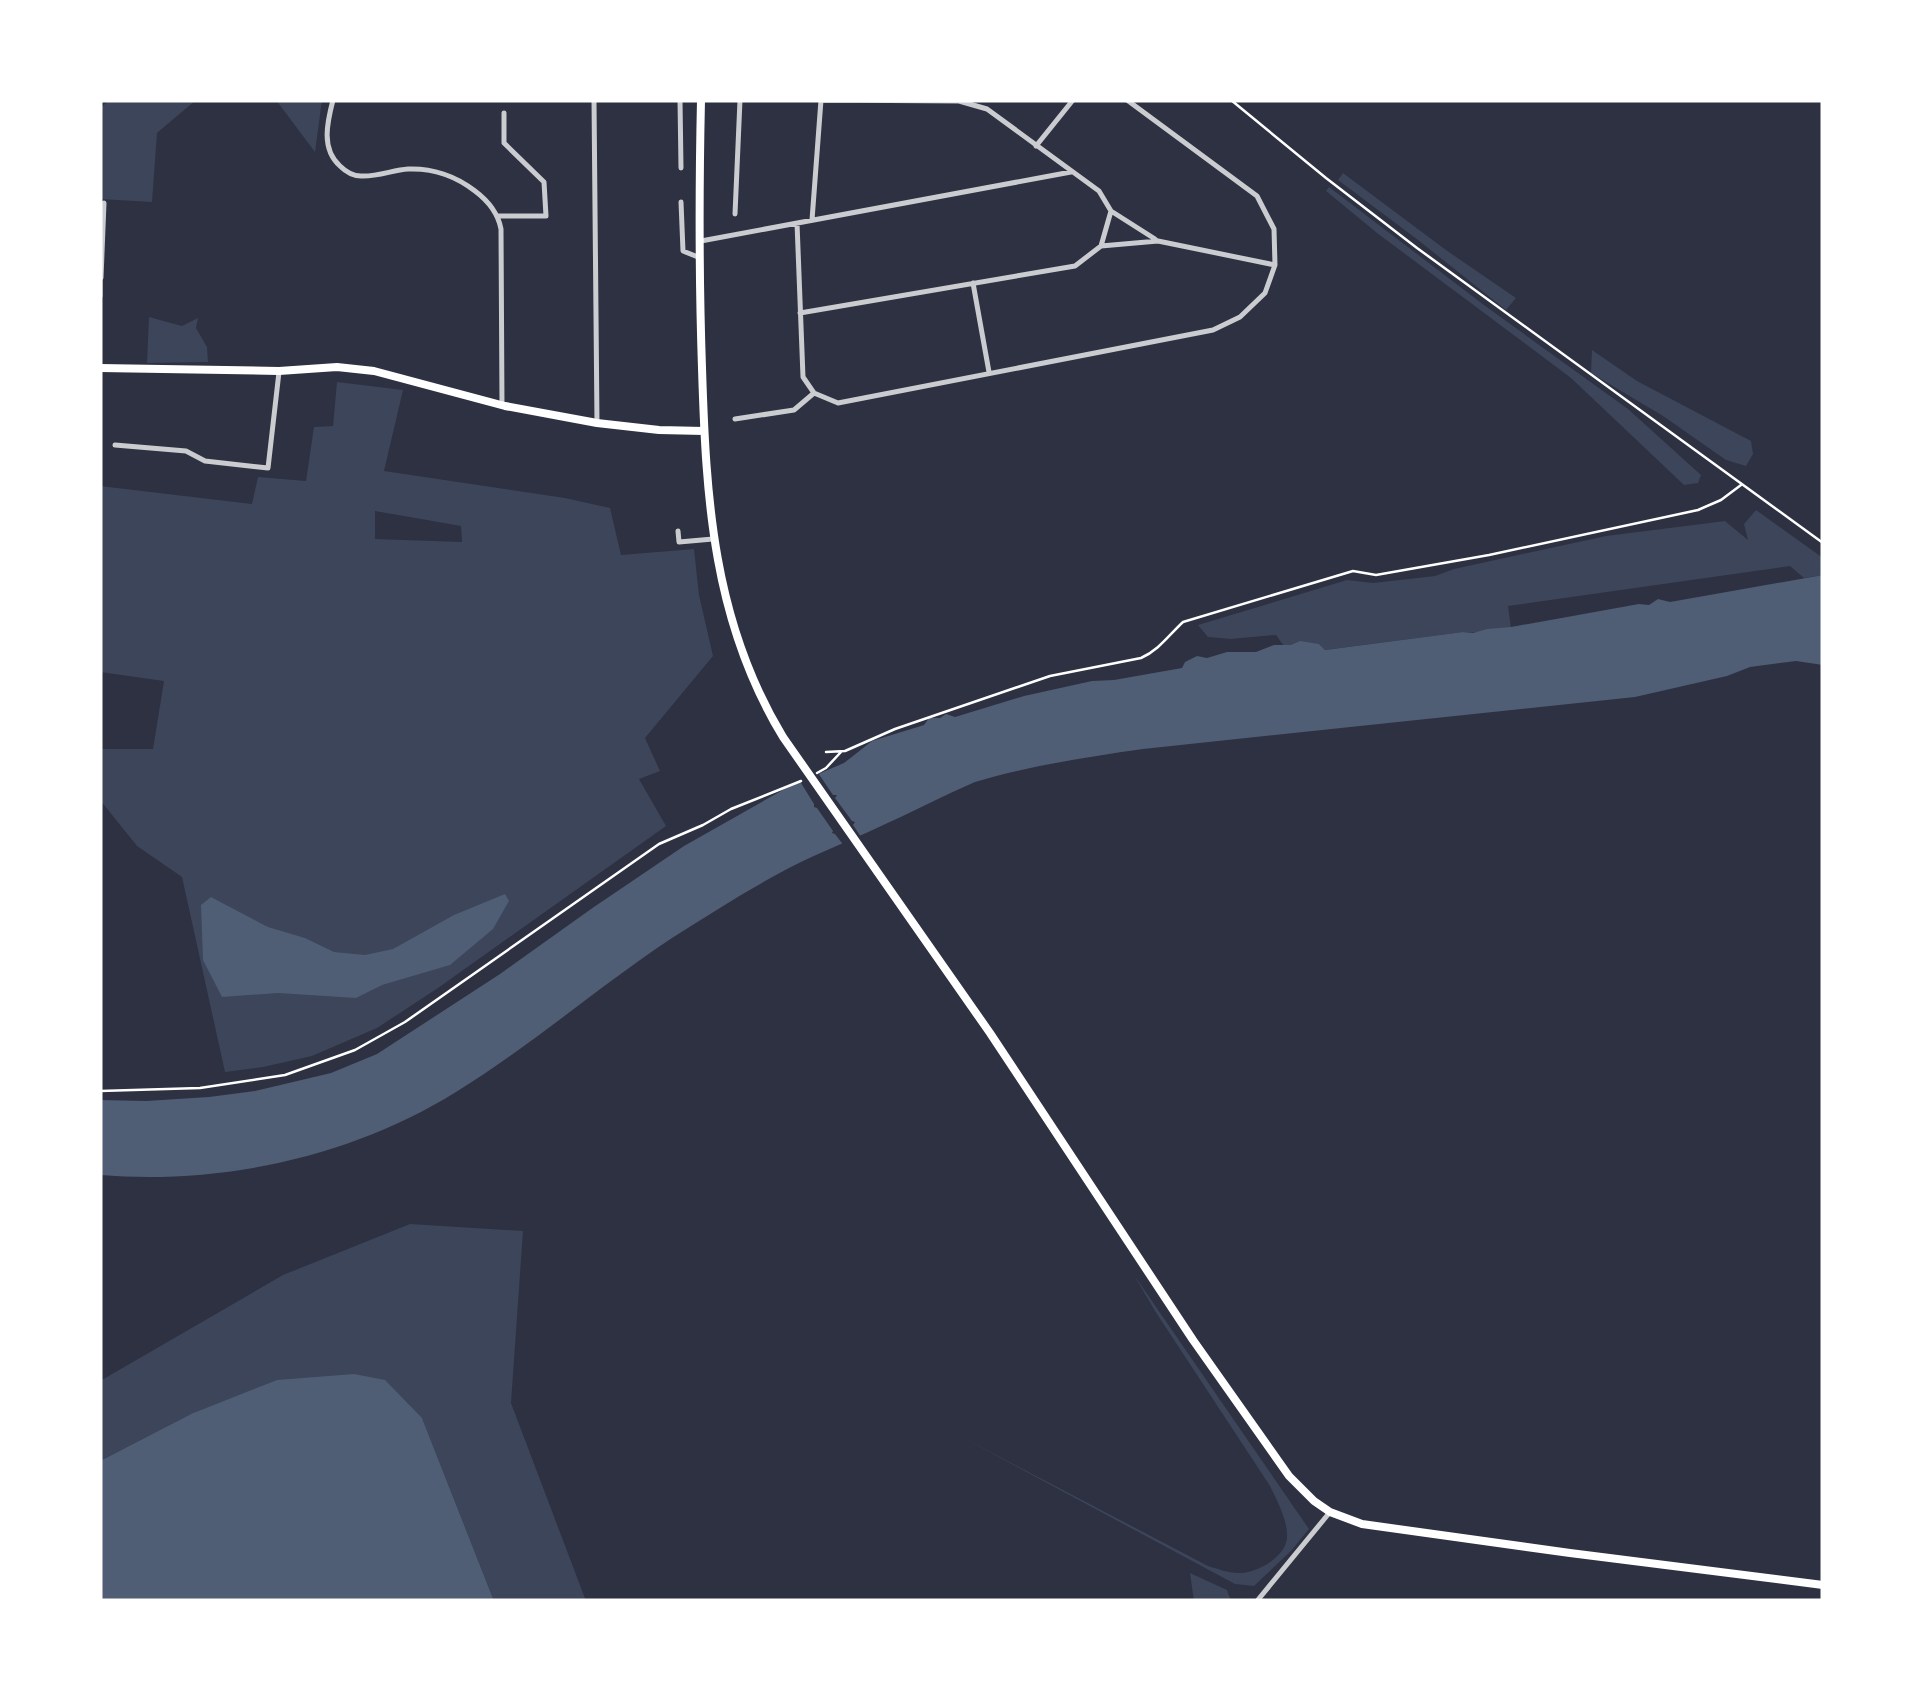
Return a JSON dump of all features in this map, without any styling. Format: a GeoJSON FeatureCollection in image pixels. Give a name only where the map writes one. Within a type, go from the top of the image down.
{"type":"FeatureCollection","features":[{"type":"Feature","properties":{"kind":"main road"},"geometry":{"type":"LineString","coordinates":[[701,100],[698,258],[707,496],[738,643],[760,696],[800,762],[990,1033],[1193,1340],[1300,1490],[1330,1512],[1382,1527],[1823,1585]]}},
{"type":"Feature","properties":{"kind":"main road"},"geometry":{"type":"LineString","coordinates":[[100,368],[374,371],[502,404],[597,423],[704,431]]}},
{"type":"Feature","properties":{"kind":"street"},"geometry":{"type":"LineString","coordinates":[[333,100],[327,134],[329,152],[347,172],[360,176],[406,169],[442,173],[470,187],[498,216],[502,404]]}},
{"type":"Feature","properties":{"kind":"street"},"geometry":{"type":"LineString","coordinates":[[594,100],[597,423]]}},
{"type":"Feature","properties":{"kind":"street"},"geometry":{"type":"LineString","coordinates":[[680,100],[682,168]]}},
{"type":"Feature","properties":{"kind":"street"},"geometry":{"type":"LineString","coordinates":[[735,214],[740,100]]}},
{"type":"Feature","properties":{"kind":"street"},"geometry":{"type":"LineString","coordinates":[[812,220],[821,100],[959,101],[987,110],[1099,191],[1112,211],[1158,241]]}},
{"type":"Feature","properties":{"kind":"street"},"geometry":{"type":"LineString","coordinates":[[1036,146],[1073,100]]}},
{"type":"Feature","properties":{"kind":"street"},"geometry":{"type":"LineString","coordinates":[[797,223],[802,377],[814,393],[838,403],[1213,330],[1240,316],[1265,293],[1275,265],[1274,229],[1257,196],[1126,100]]}},
{"type":"Feature","properties":{"kind":"street"},"geometry":{"type":"LineString","coordinates":[[498,216],[546,216],[544,182],[504,142],[504,114]]}},
{"type":"Feature","properties":{"kind":"street"},"geometry":{"type":"LineString","coordinates":[[698,242],[1071,172]]}},
{"type":"Feature","properties":{"kind":"street"},"geometry":{"type":"LineString","coordinates":[[681,202],[684,250],[698,258]]}},
{"type":"Feature","properties":{"kind":"street"},"geometry":{"type":"LineString","coordinates":[[100,296],[104,203]]}},
{"type":"Feature","properties":{"kind":"street"},"geometry":{"type":"LineString","coordinates":[[1101,246],[1112,211]]}},
{"type":"Feature","properties":{"kind":"street"},"geometry":{"type":"LineString","coordinates":[[799,314],[1075,266],[1101,246],[1158,241],[1275,265]]}},
{"type":"Feature","properties":{"kind":"street"},"geometry":{"type":"LineString","coordinates":[[973,284],[989,372]]}},
{"type":"Feature","properties":{"kind":"street"},"geometry":{"type":"LineString","coordinates":[[115,445],[186,451],[205,461],[268,468],[279,371]]}},
{"type":"Feature","properties":{"kind":"street"},"geometry":{"type":"LineString","coordinates":[[734,419],[794,410],[814,393]]}},
{"type":"Feature","properties":{"kind":"street"},"geometry":{"type":"LineString","coordinates":[[678,531],[678,542],[713,538]]}},
{"type":"Feature","properties":{"kind":"street"},"geometry":{"type":"LineString","coordinates":[[1257,1601],[1330,1512]]}},
{"type":"Feature","properties":{"kind":"path"},"geometry":{"type":"LineString","coordinates":[[1231,100],[1417,248],[1823,543]]}},
{"type":"Feature","properties":{"kind":"path"},"geometry":{"type":"LineString","coordinates":[[826,752],[841,752],[895,729],[1050,676],[1141,658],[1155,652],[1183,622],[1353,571],[1376,575],[1490,556],[1698,510],[1742,485]]}},
{"type":"Feature","properties":{"kind":"path"},"geometry":{"type":"LineString","coordinates":[[100,1090],[200,1088],[286,1075],[355,1050],[404,1022],[659,844],[795,784],[826,768],[841,752]]}},
{"type":"Feature","properties":{"kind":"shaded area"},"geometry":{"type":"Polygon","coordinates":[[[110,100],[196,100],[157,133],[152,202],[100,199],[100,108],[110,100]]]}},
{"type":"Feature","properties":{"kind":"shaded area"},"geometry":{"type":"Polygon","coordinates":[[[276,100],[322,100],[315,152],[276,100]]]}},
{"type":"Feature","properties":{"kind":"shaded area"},"geometry":{"type":"Polygon","coordinates":[[[1343,173],[1516,298],[1506,310],[1338,180],[1343,173]]]}},
{"type":"Feature","properties":{"kind":"shaded area"},"geometry":{"type":"Polygon","coordinates":[[[1329,187],[1628,409],[1701,475],[1698,483],[1684,485],[1571,378],[1377,233],[1326,191],[1329,187]]]}},
{"type":"Feature","properties":{"kind":"shaded area"},"geometry":{"type":"Polygon","coordinates":[[[149,317],[182,326],[198,318],[196,328],[207,347],[208,362],[147,363],[149,317]]]}},
{"type":"Feature","properties":{"kind":"shaded area"},"geometry":{"type":"Polygon","coordinates":[[[1592,350],[1637,381],[1751,441],[1753,454],[1746,466],[1726,460],[1591,373],[1592,350]]]}},
{"type":"Feature","properties":{"kind":"shaded area"},"geometry":{"type":"Polygon","coordinates":[[[337,382],[403,390],[384,471],[610,508],[621,555],[694,549],[699,595],[713,656],[645,738],[660,771],[639,779],[666,826],[377,1028],[312,1056],[225,1072],[182,877],[137,846],[100,800],[100,749],[153,749],[164,681],[100,672],[100,486],[252,504],[258,477],[306,481],[314,427],[333,426],[337,382]],[[375,511],[375,539],[462,542],[461,526],[375,511]]]}},
{"type":"Feature","properties":{"kind":"shaded area"},"geometry":{"type":"Polygon","coordinates":[[[1756,510],[1823,558],[1823,575],[1804,578],[1790,566],[1508,606],[1511,628],[1324,650],[1319,644],[1284,646],[1276,635],[1208,637],[1198,625],[1347,580],[1373,583],[1435,576],[1606,536],[1725,521],[1748,540],[1744,524],[1756,510]]]}},
{"type":"Feature","properties":{"kind":"shaded area"},"geometry":{"type":"Polygon","coordinates":[[[1823,575],[1823,665],[1796,661],[1750,667],[1635,697],[1143,749],[975,782],[744,893],[672,938],[484,1074],[416,1115],[374,1134],[284,1162],[238,1170],[146,1177],[100,1175],[100,1100],[146,1101],[255,1091],[331,1073],[377,1054],[684,846],[790,786],[844,763],[872,741],[924,725],[929,718],[946,714],[955,717],[1092,681],[1182,668],[1197,656],[1256,652],[1300,641],[1319,644],[1325,650],[1473,633],[1649,605],[1658,599],[1670,602],[1823,575]]]}},
{"type":"Feature","properties":{"kind":"shaded area"},"geometry":{"type":"Polygon","coordinates":[[[505,894],[509,901],[493,929],[450,965],[382,985],[356,998],[278,993],[222,997],[203,960],[201,905],[211,897],[268,927],[334,952],[365,955],[393,949],[454,915],[505,894]]]}},
{"type":"Feature","properties":{"kind":"shaded area"},"geometry":{"type":"Polygon","coordinates":[[[410,1224],[523,1231],[511,1403],[586,1601],[494,1601],[422,1418],[191,1414],[100,1461],[100,1381],[283,1275],[410,1224]]]}},
{"type":"Feature","properties":{"kind":"shaded area"},"geometry":{"type":"Polygon","coordinates":[[[1134,1275],[1309,1529],[1254,1586],[1235,1584],[956,1434],[1208,1566],[1246,1572],[1275,1558],[1285,1545],[1287,1531],[1270,1486],[1134,1275]]]}},
{"type":"Feature","properties":{"kind":"shaded area"},"geometry":{"type":"Polygon","coordinates":[[[354,1374],[385,1380],[422,1418],[494,1601],[100,1601],[100,1461],[191,1414],[277,1380],[354,1374]]]}},
{"type":"Feature","properties":{"kind":"shaded area"},"geometry":{"type":"Polygon","coordinates":[[[1190,1573],[1227,1590],[1231,1601],[1194,1601],[1190,1573]]]}},
{"type":"Feature","properties":{"kind":"pier"},"geometry":{"type":"Polygon","coordinates":[[[816,770],[833,795],[837,795],[835,798],[855,822],[853,825],[863,840],[845,847],[814,807],[798,778],[816,770]]]}}]}
